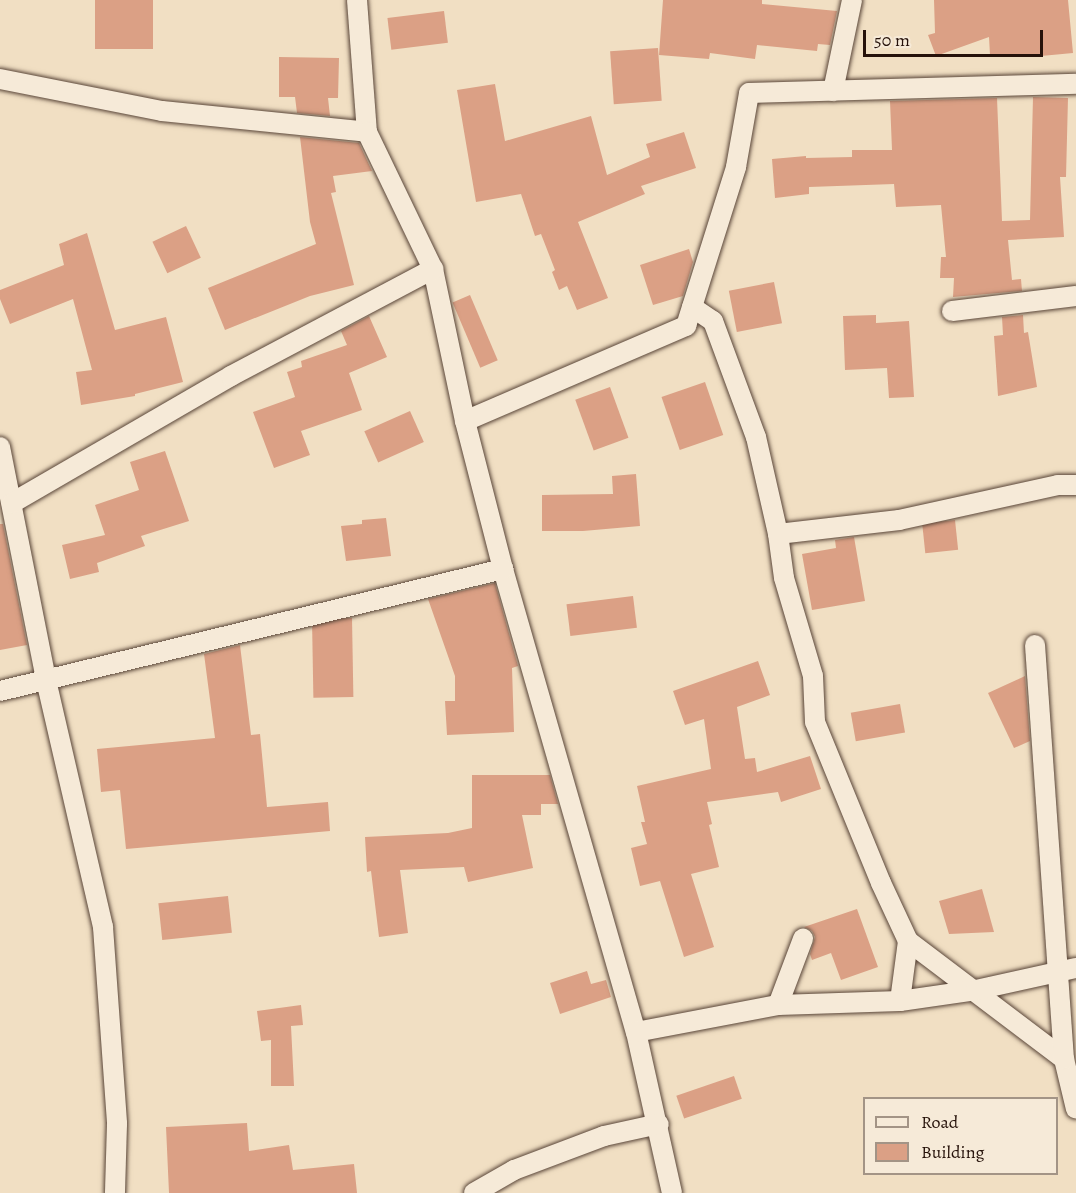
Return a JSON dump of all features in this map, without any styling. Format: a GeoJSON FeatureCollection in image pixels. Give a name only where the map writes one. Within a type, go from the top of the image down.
{"type":"FeatureCollection","features":[{"type":"Feature","properties":{"kind":"street"},"geometry":{"type":"LineString","coordinates":[[357,0],[367,132],[433,269],[465,421],[503,569],[636,1032],[672,1193]]}},
{"type":"Feature","properties":{"kind":"street"},"geometry":{"type":"LineString","coordinates":[[834,91],[852,0]]}},
{"type":"Feature","properties":{"kind":"street"},"geometry":{"type":"LineString","coordinates":[[0,79],[162,111],[367,132]]}},
{"type":"Feature","properties":{"kind":"street"},"geometry":{"type":"LineString","coordinates":[[465,421],[686,326],[736,167],[749,93],[1076,84]]}},
{"type":"Feature","properties":{"kind":"street"},"geometry":{"type":"LineString","coordinates":[[12,503],[231,376],[433,269]]}},
{"type":"Feature","properties":{"kind":"street"},"geometry":{"type":"LineString","coordinates":[[952,311],[1076,296]]}},
{"type":"Feature","properties":{"kind":"street"},"geometry":{"type":"LineString","coordinates":[[692,306],[713,321],[756,437],[778,534],[784,578],[813,676],[815,722],[877,873],[908,941],[976,990],[1064,1059]]}},
{"type":"Feature","properties":{"kind":"street"},"geometry":{"type":"LineString","coordinates":[[0,447],[46,680],[103,927],[117,1124],[115,1193]]}},
{"type":"Feature","properties":{"kind":"street"},"geometry":{"type":"LineString","coordinates":[[778,534],[899,520],[1058,485],[1076,485]]}},
{"type":"Feature","properties":{"kind":"street"},"geometry":{"type":"LineString","coordinates":[[0,691],[503,569]]}},
{"type":"Feature","properties":{"kind":"street"},"geometry":{"type":"LineString","coordinates":[[1035,645],[1067,970],[1064,1059],[1076,1108]]}},
{"type":"Feature","properties":{"kind":"street"},"geometry":{"type":"LineString","coordinates":[[778,1005],[803,939]]}},
{"type":"Feature","properties":{"kind":"street"},"geometry":{"type":"LineString","coordinates":[[900,1001],[908,941]]}},
{"type":"Feature","properties":{"kind":"street"},"geometry":{"type":"LineString","coordinates":[[636,1032],[778,1005],[900,1001],[976,990],[1067,970]]}},
{"type":"Feature","properties":{"kind":"street"},"geometry":{"type":"LineString","coordinates":[[474,1193],[514,1170],[592,1140],[658,1124]]}},
{"type":"Feature","properties":{"kind":"building"},"geometry":{"type":"Polygon","coordinates":[[[95,0],[153,0],[153,49],[95,49],[95,0]]]}},
{"type":"Feature","properties":{"kind":"building"},"geometry":{"type":"Polygon","coordinates":[[[663,0],[762,0],[762,4],[837,11],[830,45],[818,44],[817,51],[757,45],[755,59],[710,53],[709,59],[659,55],[663,0]]]}},
{"type":"Feature","properties":{"kind":"building"},"geometry":{"type":"Polygon","coordinates":[[[934,0],[1068,0],[1073,53],[1041,56],[1040,54],[990,55],[989,37],[936,56],[928,35],[935,33],[934,0]]]}},
{"type":"Feature","properties":{"kind":"building"},"geometry":{"type":"Polygon","coordinates":[[[444,11],[448,43],[391,50],[387,18],[444,11]]]}},
{"type":"Feature","properties":{"kind":"building"},"geometry":{"type":"Polygon","coordinates":[[[658,48],[662,101],[614,104],[610,51],[658,48]]]}},
{"type":"Feature","properties":{"kind":"building"},"geometry":{"type":"Polygon","coordinates":[[[279,57],[339,58],[338,98],[328,98],[330,116],[297,113],[295,97],[279,97],[279,57]]]}},
{"type":"Feature","properties":{"kind":"building"},"geometry":{"type":"Polygon","coordinates":[[[495,84],[505,141],[591,116],[607,175],[650,157],[646,144],[684,132],[696,168],[641,186],[645,194],[578,222],[608,298],[577,310],[567,286],[559,290],[552,272],[555,270],[541,234],[535,236],[521,194],[476,202],[457,90],[495,84]]]}},
{"type":"Feature","properties":{"kind":"building"},"geometry":{"type":"Polygon","coordinates":[[[1033,97],[1068,98],[1066,177],[1060,177],[1064,237],[1008,240],[1012,280],[1021,279],[1022,291],[953,297],[954,278],[940,278],[941,257],[946,257],[941,205],[896,207],[894,184],[809,187],[809,194],[775,198],[772,159],[806,156],[806,158],[852,157],[852,150],[892,150],[890,101],[997,98],[1002,221],[1030,220],[1033,97]]]}},
{"type":"Feature","properties":{"kind":"building"},"geometry":{"type":"Polygon","coordinates":[[[300,137],[359,143],[372,171],[333,176],[336,192],[331,193],[354,285],[310,296],[225,330],[208,288],[316,244],[310,222],[300,137]]]}},
{"type":"Feature","properties":{"kind":"building"},"geometry":{"type":"Polygon","coordinates":[[[186,226],[201,258],[167,273],[152,242],[186,226]]]}},
{"type":"Feature","properties":{"kind":"building"},"geometry":{"type":"Polygon","coordinates":[[[87,233],[115,330],[166,317],[183,382],[135,394],[135,396],[81,405],[76,372],[92,370],[73,299],[10,324],[0,299],[0,290],[64,265],[59,244],[87,233]]]}},
{"type":"Feature","properties":{"kind":"building"},"geometry":{"type":"Polygon","coordinates":[[[689,249],[693,262],[683,296],[653,305],[640,265],[689,249]]]}},
{"type":"Feature","properties":{"kind":"building"},"geometry":{"type":"Polygon","coordinates":[[[774,282],[782,323],[737,332],[729,291],[774,282]]]}},
{"type":"Feature","properties":{"kind":"building"},"geometry":{"type":"Polygon","coordinates":[[[470,295],[498,360],[480,368],[453,302],[470,295]]]}},
{"type":"Feature","properties":{"kind":"building"},"geometry":{"type":"Polygon","coordinates":[[[876,315],[876,323],[909,321],[914,397],[889,398],[887,368],[845,370],[843,316],[876,315]]]}},
{"type":"Feature","properties":{"kind":"building"},"geometry":{"type":"Polygon","coordinates":[[[1023,315],[1024,333],[1028,332],[1037,387],[998,396],[994,336],[1003,335],[1002,317],[1023,315]]]}},
{"type":"Feature","properties":{"kind":"building"},"geometry":{"type":"Polygon","coordinates":[[[369,316],[387,357],[349,373],[362,410],[301,431],[310,455],[274,468],[253,412],[295,397],[287,372],[302,367],[301,361],[347,345],[341,331],[369,316]]]}},
{"type":"Feature","properties":{"kind":"building"},"geometry":{"type":"Polygon","coordinates":[[[705,382],[723,435],[680,450],[662,397],[705,382]]]}},
{"type":"Feature","properties":{"kind":"building"},"geometry":{"type":"Polygon","coordinates":[[[610,387],[628,438],[594,450],[575,400],[610,387]]]}},
{"type":"Feature","properties":{"kind":"building"},"geometry":{"type":"Polygon","coordinates":[[[410,411],[424,442],[378,462],[364,431],[410,411]]]}},
{"type":"Feature","properties":{"kind":"building"},"geometry":{"type":"Polygon","coordinates":[[[165,451],[189,521],[141,536],[145,546],[97,563],[99,572],[70,579],[62,545],[105,535],[95,505],[139,490],[130,462],[165,451]]]}},
{"type":"Feature","properties":{"kind":"building"},"geometry":{"type":"Polygon","coordinates":[[[636,474],[640,526],[583,531],[542,531],[542,495],[613,494],[612,476],[636,474]]]}},
{"type":"Feature","properties":{"kind":"building"},"geometry":{"type":"Polygon","coordinates":[[[386,518],[391,556],[346,561],[341,526],[362,524],[362,520],[386,518]]]}},
{"type":"Feature","properties":{"kind":"building"},"geometry":{"type":"Polygon","coordinates":[[[955,520],[958,550],[925,553],[922,523],[955,520]]]}},
{"type":"Feature","properties":{"kind":"building"},"geometry":{"type":"Polygon","coordinates":[[[0,524],[3,524],[27,645],[0,650],[0,524]]]}},
{"type":"Feature","properties":{"kind":"building"},"geometry":{"type":"Polygon","coordinates":[[[854,537],[865,601],[812,610],[802,554],[836,548],[835,540],[854,537]]]}},
{"type":"Feature","properties":{"kind":"building"},"geometry":{"type":"Polygon","coordinates":[[[495,583],[518,666],[512,668],[514,732],[447,735],[445,701],[455,701],[455,676],[428,599],[495,583]]]}},
{"type":"Feature","properties":{"kind":"building"},"geometry":{"type":"Polygon","coordinates":[[[633,596],[637,628],[570,636],[566,604],[633,596]]]}},
{"type":"Feature","properties":{"kind":"building"},"geometry":{"type":"Polygon","coordinates":[[[352,618],[353,697],[313,698],[312,619],[352,618]]]}},
{"type":"Feature","properties":{"kind":"building"},"geometry":{"type":"Polygon","coordinates":[[[240,645],[251,735],[260,734],[267,807],[328,802],[330,831],[126,849],[120,790],[101,792],[97,749],[215,738],[204,654],[240,645]]]}},
{"type":"Feature","properties":{"kind":"building"},"geometry":{"type":"Polygon","coordinates":[[[758,661],[770,695],[737,707],[745,759],[755,758],[757,772],[810,756],[821,789],[781,802],[778,792],[707,802],[712,824],[709,825],[719,867],[691,874],[714,947],[684,957],[660,881],[640,886],[631,848],[647,844],[641,822],[645,822],[637,786],[711,769],[704,719],[685,725],[673,691],[758,661]]]}},
{"type":"Feature","properties":{"kind":"building"},"geometry":{"type":"Polygon","coordinates":[[[1025,676],[1030,741],[1014,748],[988,693],[1025,676]]]}},
{"type":"Feature","properties":{"kind":"building"},"geometry":{"type":"Polygon","coordinates":[[[900,704],[905,733],[856,741],[851,713],[900,704]]]}},
{"type":"Feature","properties":{"kind":"building"},"geometry":{"type":"Polygon","coordinates":[[[472,775],[550,775],[558,804],[541,804],[541,815],[522,815],[533,868],[468,882],[464,867],[400,870],[408,933],[379,937],[371,871],[367,872],[365,837],[448,833],[472,828],[472,775]]]}},
{"type":"Feature","properties":{"kind":"building"},"geometry":{"type":"Polygon","coordinates":[[[982,889],[994,932],[949,934],[939,901],[982,889]]]}},
{"type":"Feature","properties":{"kind":"building"},"geometry":{"type":"Polygon","coordinates":[[[228,896],[232,933],[162,940],[158,903],[228,896]]]}},
{"type":"Feature","properties":{"kind":"building"},"geometry":{"type":"Polygon","coordinates":[[[857,909],[878,967],[841,980],[831,953],[812,960],[810,954],[815,937],[812,931],[804,927],[857,909]]]}},
{"type":"Feature","properties":{"kind":"building"},"geometry":{"type":"Polygon","coordinates":[[[587,971],[591,984],[606,980],[611,997],[560,1014],[550,983],[587,971]]]}},
{"type":"Feature","properties":{"kind":"building"},"geometry":{"type":"Polygon","coordinates":[[[301,1005],[303,1025],[291,1026],[294,1086],[271,1086],[271,1040],[261,1041],[257,1011],[301,1005]]]}},
{"type":"Feature","properties":{"kind":"building"},"geometry":{"type":"Polygon","coordinates":[[[734,1076],[742,1099],[684,1119],[676,1096],[734,1076]]]}},
{"type":"Feature","properties":{"kind":"building"},"geometry":{"type":"Polygon","coordinates":[[[247,1123],[249,1151],[289,1145],[293,1170],[354,1164],[357,1193],[169,1193],[166,1127],[247,1123]]]}}]}
